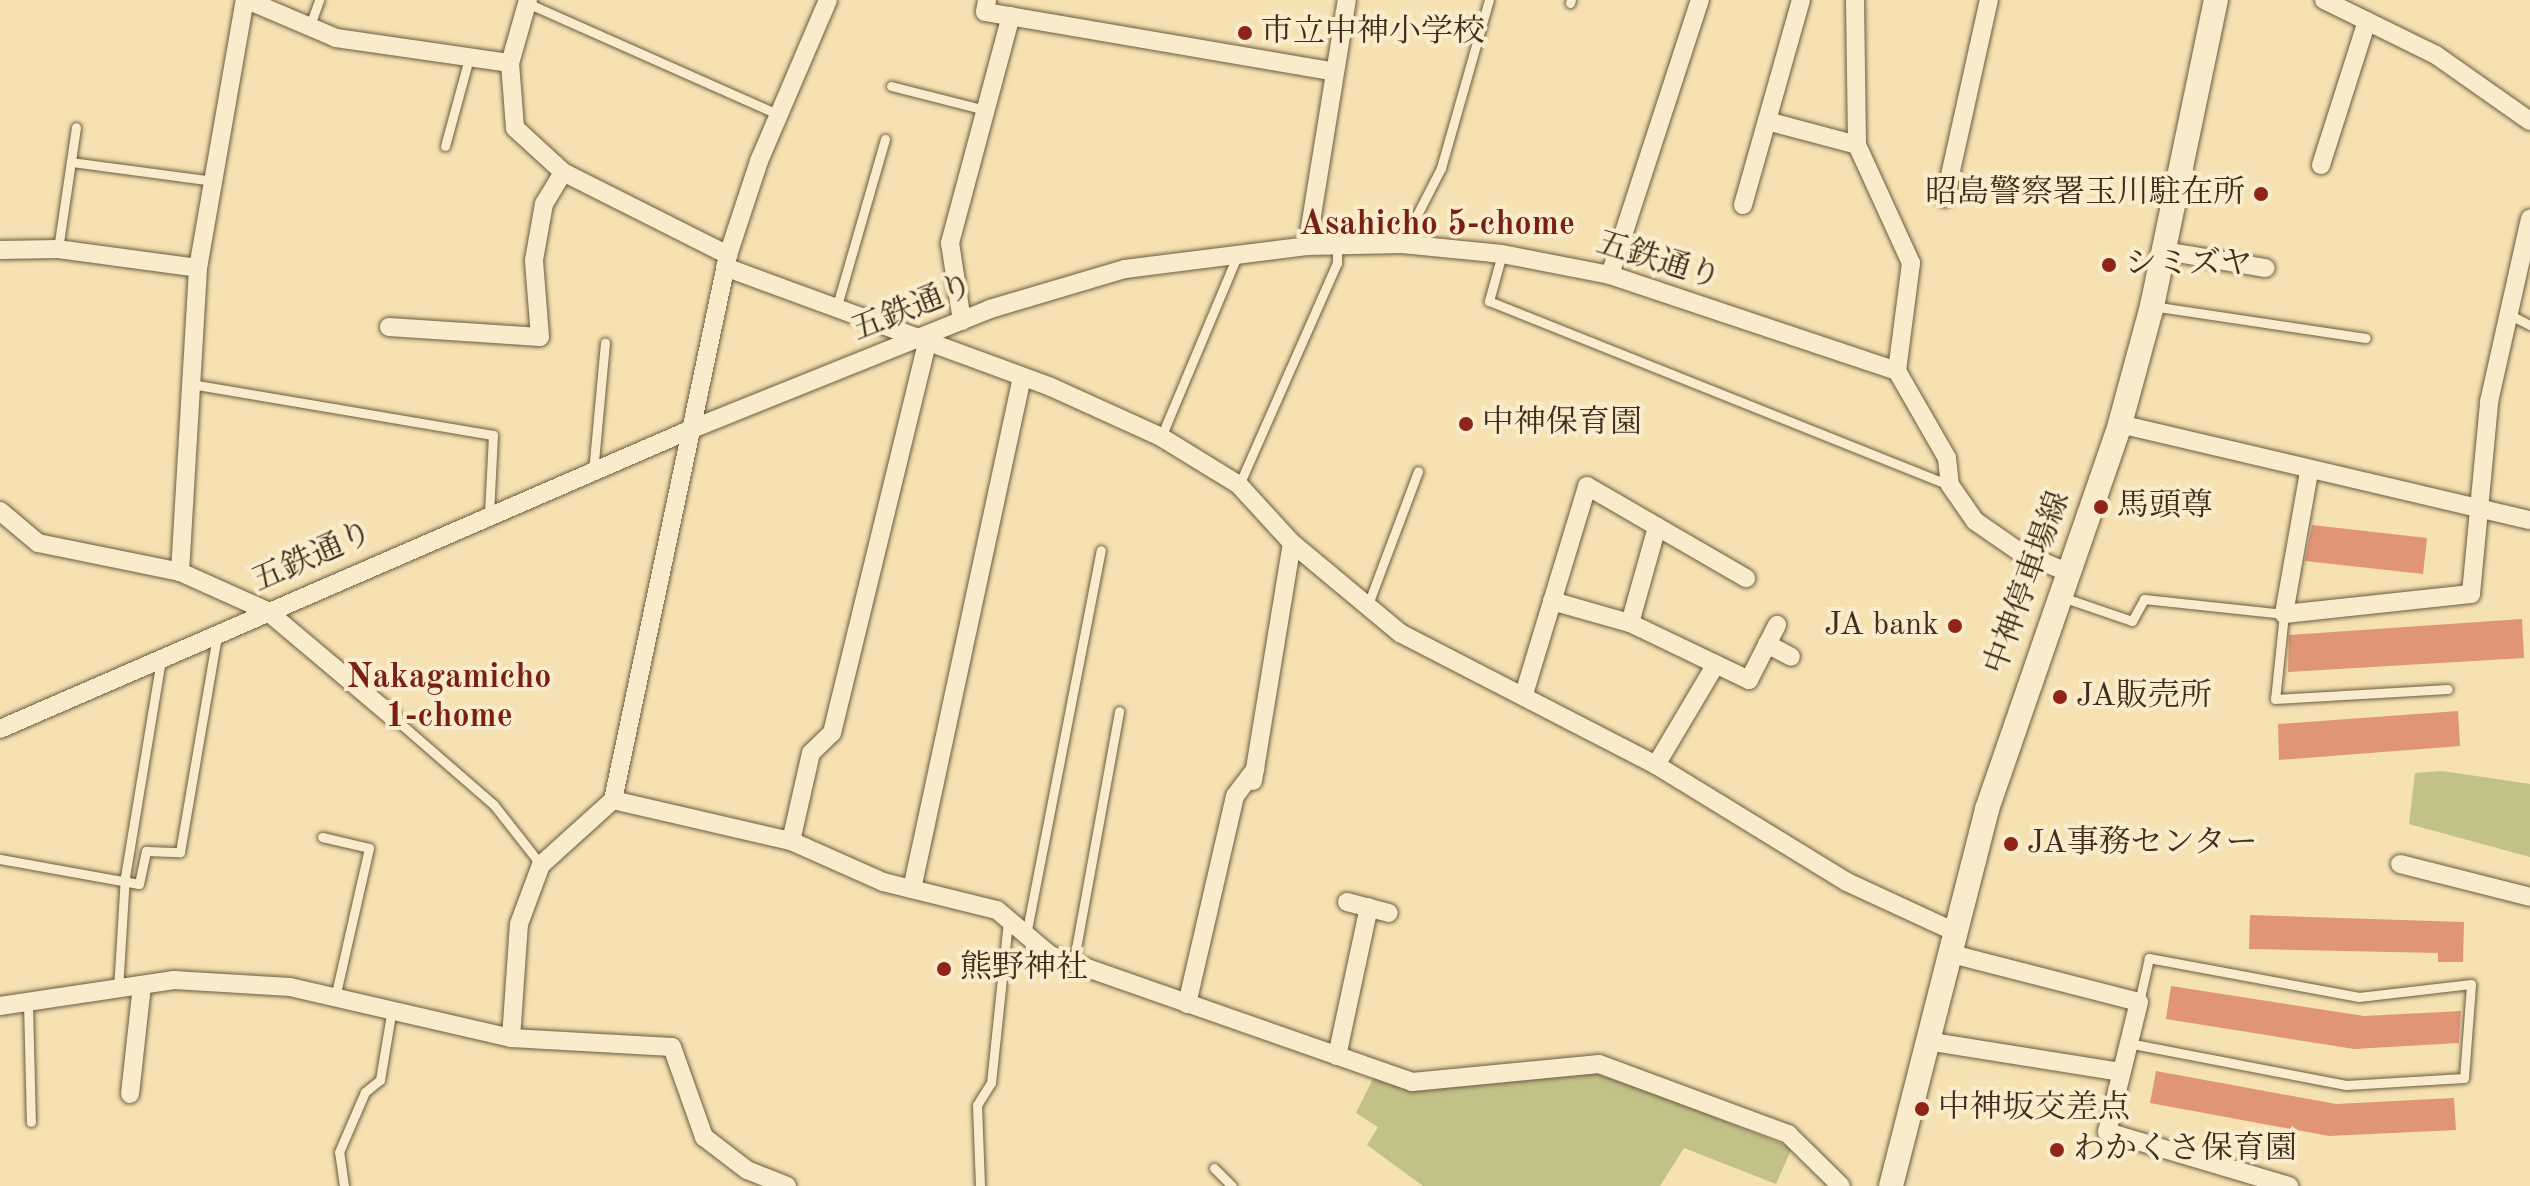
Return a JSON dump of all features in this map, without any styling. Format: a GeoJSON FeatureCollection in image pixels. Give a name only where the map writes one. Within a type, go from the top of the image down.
{"type":"FeatureCollection","features":[{"type":"Feature","properties":{"kind":"main road","name":"中神停車場線"},"geometry":{"type":"LineString","coordinates":[[1891,1186],[1950,942],[2059,596],[2120,424],[2165,251],[2216,0]]}},
{"type":"Feature","properties":{"kind":"street"},"geometry":{"type":"LineString","coordinates":[[180,572],[186,383],[198,268],[246,0],[309,28],[510,63]]}},
{"type":"Feature","properties":{"kind":"street"},"geometry":{"type":"LineString","coordinates":[[511,1038],[519,924],[541,865],[613,800],[687,431],[727,261],[780,115],[828,0]]}},
{"type":"Feature","properties":{"kind":"street"},"geometry":{"type":"LineString","coordinates":[[987,0],[985,12],[1331,71]]}},
{"type":"Feature","properties":{"kind":"street"},"geometry":{"type":"LineString","coordinates":[[1307,246],[1331,71],[1347,0]]}},
{"type":"Feature","properties":{"kind":"street"},"geometry":{"type":"LineString","coordinates":[[1610,275],[1700,0]]}},
{"type":"Feature","properties":{"kind":"street"},"geometry":{"type":"LineString","coordinates":[[1743,205],[1801,0]]}},
{"type":"Feature","properties":{"kind":"street"},"geometry":{"type":"LineString","coordinates":[[1855,0],[1857,145],[1911,263],[1897,371],[1947,458],[1950,485],[1975,521],[2021,553],[2067,572]]}},
{"type":"Feature","properties":{"kind":"street"},"geometry":{"type":"LineString","coordinates":[[1945,198],[1989,0]]}},
{"type":"Feature","properties":{"kind":"street"},"geometry":{"type":"LineString","coordinates":[[2324,0],[2436,55],[2530,121]]}},
{"type":"Feature","properties":{"kind":"street"},"geometry":{"type":"LineString","coordinates":[[528,2],[510,63],[515,128],[563,172],[727,261],[835,313],[1022,377],[1161,437],[1239,485],[1292,543],[1367,607],[1464,669],[1524,694],[1656,765],[1950,942],[2139,1002],[2107,1132],[2289,1186]]}},
{"type":"Feature","properties":{"kind":"street"},"geometry":{"type":"LineString","coordinates":[[962,321],[950,243],[1011,16]]}},
{"type":"Feature","properties":{"kind":"street"},"geometry":{"type":"LineString","coordinates":[[2321,165],[2367,21]]}},
{"type":"Feature","properties":{"kind":"street"},"geometry":{"type":"LineString","coordinates":[[1767,121],[1857,145]]}},
{"type":"Feature","properties":{"kind":"street"},"geometry":{"type":"LineString","coordinates":[[389,327],[540,337],[534,260],[544,204],[563,172]]}},
{"type":"Feature","properties":{"kind":"street"},"geometry":{"type":"LineString","coordinates":[[2309,472],[2284,614],[2471,594],[2489,402],[2512,316],[2530,219]]}},
{"type":"Feature","properties":{"kind":"street","name":"五鉄通り"},"geometry":{"type":"LineString","coordinates":[[0,729],[489,513],[687,431],[921,341],[962,321],[1125,269],[1307,246],[1402,244],[1502,254],[1610,275],[1897,371]]}},
{"type":"Feature","properties":{"kind":"street"},"geometry":{"type":"LineString","coordinates":[[0,250],[58,249],[198,268]]}},
{"type":"Feature","properties":{"kind":"street"},"geometry":{"type":"LineString","coordinates":[[2165,251],[2266,268]]}},
{"type":"Feature","properties":{"kind":"street"},"geometry":{"type":"LineString","coordinates":[[791,841],[811,753],[832,733],[921,341]]}},
{"type":"Feature","properties":{"kind":"street"},"geometry":{"type":"LineString","coordinates":[[912,889],[1022,377]]}},
{"type":"Feature","properties":{"kind":"street"},"geometry":{"type":"LineString","coordinates":[[2120,424],[2309,472],[2530,520]]}},
{"type":"Feature","properties":{"kind":"street"},"geometry":{"type":"LineString","coordinates":[[1524,694],[1587,486],[1746,578]]}},
{"type":"Feature","properties":{"kind":"street"},"geometry":{"type":"LineString","coordinates":[[0,511],[38,543],[180,572],[267,611],[394,718]]}},
{"type":"Feature","properties":{"kind":"street"},"geometry":{"type":"LineString","coordinates":[[1630,623],[1657,527]]}},
{"type":"Feature","properties":{"kind":"street"},"geometry":{"type":"LineString","coordinates":[[1187,1004],[1235,796],[1254,776],[1292,543]]}},
{"type":"Feature","properties":{"kind":"street"},"geometry":{"type":"LineString","coordinates":[[1552,601],[1630,623],[1749,680],[1777,625]]}},
{"type":"Feature","properties":{"kind":"street"},"geometry":{"type":"LineString","coordinates":[[1767,644],[1791,657]]}},
{"type":"Feature","properties":{"kind":"street"},"geometry":{"type":"LineString","coordinates":[[1656,765],[1716,664]]}},
{"type":"Feature","properties":{"kind":"street"},"geometry":{"type":"LineString","coordinates":[[613,800],[791,841],[912,889],[997,910],[1026,935],[1073,965],[1412,1082],[1599,1064],[1788,1134],[1841,1186]]}},
{"type":"Feature","properties":{"kind":"street"},"geometry":{"type":"LineString","coordinates":[[2400,864],[2530,897]]}},
{"type":"Feature","properties":{"kind":"street"},"geometry":{"type":"LineString","coordinates":[[1347,902],[1389,913]]}},
{"type":"Feature","properties":{"kind":"street"},"geometry":{"type":"LineString","coordinates":[[1337,1056],[1369,907]]}},
{"type":"Feature","properties":{"kind":"street"},"geometry":{"type":"LineString","coordinates":[[0,1006],[174,980],[336,993],[511,1038],[672,1047],[704,1137],[747,1170],[787,1186]]}},
{"type":"Feature","properties":{"kind":"street"},"geometry":{"type":"LineString","coordinates":[[130,1094],[142,986]]}},
{"type":"Feature","properties":{"kind":"street"},"geometry":{"type":"LineString","coordinates":[[1927,1041],[2121,1072]]}},
{"type":"Feature","properties":{"kind":"lane"},"geometry":{"type":"LineString","coordinates":[[309,28],[319,0]]}},
{"type":"Feature","properties":{"kind":"lane"},"geometry":{"type":"LineString","coordinates":[[1402,244],[1441,168],[1489,0]]}},
{"type":"Feature","properties":{"kind":"lane"},"geometry":{"type":"LineString","coordinates":[[528,2],[780,115]]}},
{"type":"Feature","properties":{"kind":"lane"},"geometry":{"type":"LineString","coordinates":[[445,146],[469,58]]}},
{"type":"Feature","properties":{"kind":"lane"},"geometry":{"type":"LineString","coordinates":[[891,86],[986,110]]}},
{"type":"Feature","properties":{"kind":"lane"},"geometry":{"type":"LineString","coordinates":[[58,249],[76,127]]}},
{"type":"Feature","properties":{"kind":"lane"},"geometry":{"type":"LineString","coordinates":[[835,313],[885,139]]}},
{"type":"Feature","properties":{"kind":"lane"},"geometry":{"type":"LineString","coordinates":[[71,162],[213,181]]}},
{"type":"Feature","properties":{"kind":"lane"},"geometry":{"type":"LineString","coordinates":[[1239,485],[1337,263],[1337,245]]}},
{"type":"Feature","properties":{"kind":"lane"},"geometry":{"type":"LineString","coordinates":[[1161,437],[1238,253]]}},
{"type":"Feature","properties":{"kind":"lane"},"geometry":{"type":"LineString","coordinates":[[1502,254],[1489,301],[1950,485]]}},
{"type":"Feature","properties":{"kind":"lane"},"geometry":{"type":"LineString","coordinates":[[2152,306],[2366,338]]}},
{"type":"Feature","properties":{"kind":"lane"},"geometry":{"type":"LineString","coordinates":[[2512,316],[2530,325]]}},
{"type":"Feature","properties":{"kind":"lane"},"geometry":{"type":"LineString","coordinates":[[593,472],[605,343]]}},
{"type":"Feature","properties":{"kind":"lane"},"geometry":{"type":"LineString","coordinates":[[186,383],[493,435],[489,513]]}},
{"type":"Feature","properties":{"kind":"lane"},"geometry":{"type":"LineString","coordinates":[[1367,607],[1418,471]]}},
{"type":"Feature","properties":{"kind":"lane"},"geometry":{"type":"LineString","coordinates":[[1026,935],[1101,550]]}},
{"type":"Feature","properties":{"kind":"lane"},"geometry":{"type":"LineString","coordinates":[[2059,596],[2132,621],[2144,599],[2284,614],[2275,699],[2448,689]]}},
{"type":"Feature","properties":{"kind":"lane"},"geometry":{"type":"LineString","coordinates":[[0,859],[139,884],[146,851],[180,852],[217,635]]}},
{"type":"Feature","properties":{"kind":"lane"},"geometry":{"type":"LineString","coordinates":[[118,990],[125,882],[161,660]]}},
{"type":"Feature","properties":{"kind":"lane"},"geometry":{"type":"LineString","coordinates":[[1073,965],[1119,711]]}},
{"type":"Feature","properties":{"kind":"lane"},"geometry":{"type":"LineString","coordinates":[[394,718],[494,805],[541,865]]}},
{"type":"Feature","properties":{"kind":"lane"},"geometry":{"type":"LineString","coordinates":[[322,837],[369,848],[336,993]]}},
{"type":"Feature","properties":{"kind":"lane"},"geometry":{"type":"LineString","coordinates":[[980,1186],[977,1105],[991,1083],[1008,920]]}},
{"type":"Feature","properties":{"kind":"lane"},"geometry":{"type":"LineString","coordinates":[[2128,1043],[2346,1085],[2464,1078],[2471,984],[2359,997],[2149,958],[2139,1002]]}},
{"type":"Feature","properties":{"kind":"lane"},"geometry":{"type":"LineString","coordinates":[[28,1003],[31,1122]]}},
{"type":"Feature","properties":{"kind":"lane"},"geometry":{"type":"LineString","coordinates":[[344,1186],[339,1152],[365,1092],[380,1080],[392,1008]]}},
{"type":"Feature","properties":{"kind":"lane"},"geometry":{"type":"LineString","coordinates":[[1214,1168],[1232,1186]]}},
{"type":"Feature","properties":{"kind":"green space"},"geometry":{"type":"Polygon","coordinates":[[[2442,771],[2530,784],[2530,857],[2409,824],[2415,773],[2442,771]]]}},
{"type":"Feature","properties":{"kind":"green space"},"geometry":{"type":"Polygon","coordinates":[[[1602,1072],[1792,1148],[1776,1184],[1684,1148],[1660,1186],[1423,1186],[1367,1145],[1378,1127],[1356,1113],[1374,1077],[1420,1091],[1602,1072]]]}},
{"type":"Feature","properties":{"kind":"building"},"geometry":{"type":"Polygon","coordinates":[[[2312,525],[2427,538],[2423,574],[2305,561],[2312,525]]]}},
{"type":"Feature","properties":{"kind":"building"},"geometry":{"type":"Polygon","coordinates":[[[2522,619],[2524,658],[2288,672],[2289,635],[2522,619]]]}},
{"type":"Feature","properties":{"kind":"building"},"geometry":{"type":"Polygon","coordinates":[[[2458,711],[2460,746],[2279,760],[2278,724],[2458,711]]]}},
{"type":"Feature","properties":{"kind":"building"},"geometry":{"type":"Polygon","coordinates":[[[2250,915],[2464,922],[2463,962],[2438,962],[2438,953],[2249,949],[2250,915]]]}},
{"type":"Feature","properties":{"kind":"building"},"geometry":{"type":"Polygon","coordinates":[[[2171,986],[2364,1016],[2461,1011],[2459,1043],[2354,1049],[2166,1019],[2171,986]]]}},
{"type":"Feature","properties":{"kind":"building"},"geometry":{"type":"Polygon","coordinates":[[[2156,1071],[2336,1104],[2454,1098],[2456,1130],[2329,1136],[2150,1103],[2156,1071]]]}},
{"type":"Feature","properties":{"kind":"place","name":"市立中神小学校"},"geometry":{"type":"Point","coordinates":[1245,33]}},
{"type":"Feature","properties":{"kind":"place","name":"昭島警察署玉川駐在所"},"geometry":{"type":"Point","coordinates":[2261,194]}},
{"type":"Feature","properties":{"kind":"place","name":"シミズヤ"},"geometry":{"type":"Point","coordinates":[2109,265]}},
{"type":"Feature","properties":{"kind":"place","name":"中神保育園"},"geometry":{"type":"Point","coordinates":[1466,424]}},
{"type":"Feature","properties":{"kind":"place","name":"馬頭尊"},"geometry":{"type":"Point","coordinates":[2101,507]}},
{"type":"Feature","properties":{"kind":"place","name":"JA bank"},"geometry":{"type":"Point","coordinates":[1955,626]}},
{"type":"Feature","properties":{"kind":"place","name":"JA販売所"},"geometry":{"type":"Point","coordinates":[2060,697]}},
{"type":"Feature","properties":{"kind":"place","name":"JA事務センター"},"geometry":{"type":"Point","coordinates":[2011,844]}},
{"type":"Feature","properties":{"kind":"place","name":"熊野神社"},"geometry":{"type":"Point","coordinates":[944,969]}},
{"type":"Feature","properties":{"kind":"place","name":"中神坂交差点"},"geometry":{"type":"Point","coordinates":[1922,1109]}},
{"type":"Feature","properties":{"kind":"place","name":"わかくさ保育園"},"geometry":{"type":"Point","coordinates":[2057,1150]}},
{"type":"Feature","properties":{"kind":"district","name":"Asahicho 5-chome"},"geometry":{"type":"Point","coordinates":[1437,226]}},
{"type":"Feature","properties":{"kind":"district","name":"Nakagamicho 1-chome"},"geometry":{"type":"Point","coordinates":[449,698]}}]}
